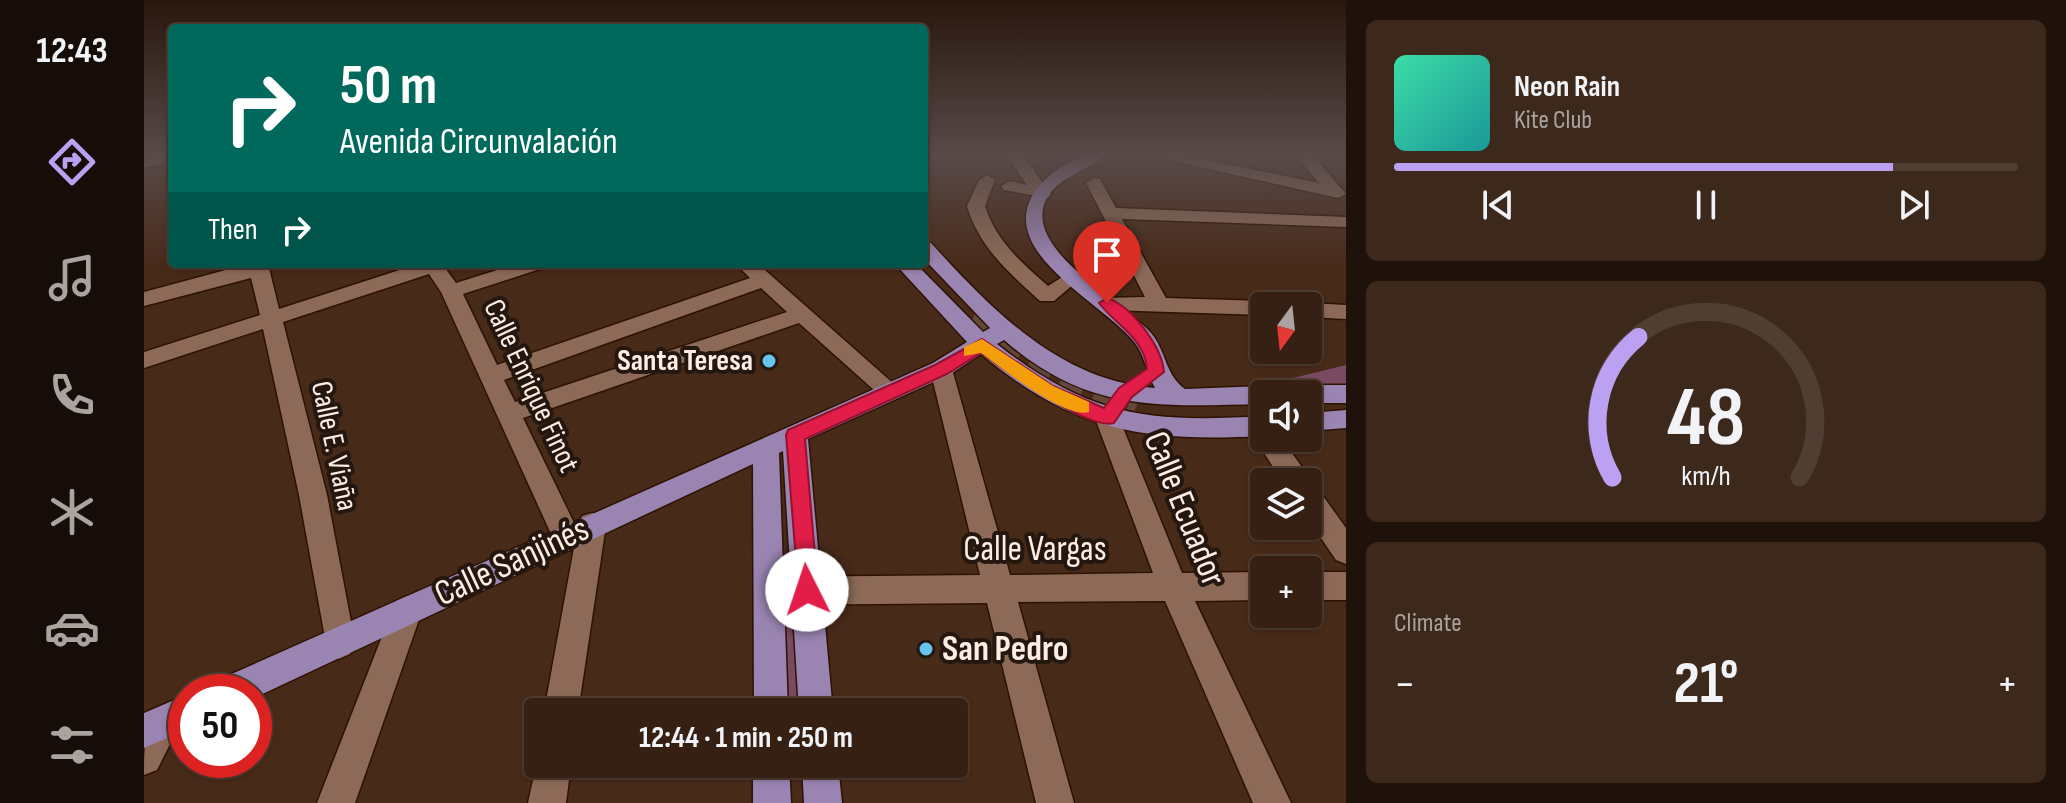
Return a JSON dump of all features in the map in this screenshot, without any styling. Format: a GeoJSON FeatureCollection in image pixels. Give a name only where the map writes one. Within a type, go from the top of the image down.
{"type":"FeatureCollection","features":[{"type":"Feature","properties":{"kind":"main road"},"geometry":{"type":"LineString","coordinates":[[1045,190],[1033,208],[1031,227],[1044,249],[1144,338],[1155,357],[1156,372],[1165,389],[1180,398]]}},
{"type":"Feature","properties":{"kind":"main road"},"geometry":{"type":"LineString","coordinates":[[928,251],[981,311],[1003,330],[1123,407],[1180,398],[1250,396]]}},
{"type":"Feature","properties":{"kind":"main road"},"geometry":{"type":"LineString","coordinates":[[909,268],[982,345],[1047,390],[1123,407],[1250,424]]}},
{"type":"Feature","properties":{"kind":"main road"},"geometry":{"type":"LineString","coordinates":[[927,268],[972,319]]}},
{"type":"Feature","properties":{"kind":"main road","name":"Calle Sanjinés"},"geometry":{"type":"LineString","coordinates":[[270,674],[941,369],[1003,330]]}},
{"type":"Feature","properties":{"kind":"main road"},"geometry":{"type":"LineString","coordinates":[[1123,407],[1156,372]]}},
{"type":"Feature","properties":{"kind":"main road"},"geometry":{"type":"LineString","coordinates":[[795,435],[815,698]]}},
{"type":"Feature","properties":{"kind":"main road"},"geometry":{"type":"LineString","coordinates":[[766,448],[771,698]]}},
{"type":"Feature","properties":{"kind":"main road"},"geometry":{"type":"LineString","coordinates":[[771,778],[772,803]]}},
{"type":"Feature","properties":{"kind":"main road"},"geometry":{"type":"LineString","coordinates":[[821,778],[823,803]]}},
{"type":"Feature","properties":{"kind":"street"},"geometry":{"type":"LineString","coordinates":[[983,190],[976,206],[980,222],[1001,253],[1047,296],[1072,277]]}},
{"type":"Feature","properties":{"kind":"street"},"geometry":{"type":"LineString","coordinates":[[1028,190],[1042,194]]}},
{"type":"Feature","properties":{"kind":"street"},"geometry":{"type":"LineString","coordinates":[[1040,190],[1042,194]]}},
{"type":"Feature","properties":{"kind":"street"},"geometry":{"type":"LineString","coordinates":[[1098,190],[1158,303]]}},
{"type":"Feature","properties":{"kind":"street"},"geometry":{"type":"LineString","coordinates":[[1312,190],[1341,197]]}},
{"type":"Feature","properties":{"kind":"street"},"geometry":{"type":"LineString","coordinates":[[1110,213],[1346,222]]}},
{"type":"Feature","properties":{"kind":"street"},"geometry":{"type":"LineString","coordinates":[[144,299],[255,268]]}},
{"type":"Feature","properties":{"kind":"street","name":"Calle E. Viaña"},"geometry":{"type":"LineString","coordinates":[[259,268],[313,495],[339,643]]}},
{"type":"Feature","properties":{"kind":"street"},"geometry":{"type":"LineString","coordinates":[[144,360],[426,268]]}},
{"type":"Feature","properties":{"kind":"street","name":"Calle Enrique Finot"},"geometry":{"type":"LineString","coordinates":[[437,268],[451,291],[506,414],[580,531]]}},
{"type":"Feature","properties":{"kind":"street"},"geometry":{"type":"LineString","coordinates":[[451,291],[523,268]]}},
{"type":"Feature","properties":{"kind":"street"},"geometry":{"type":"LineString","coordinates":[[750,268],[891,392]]}},
{"type":"Feature","properties":{"kind":"street"},"geometry":{"type":"LineString","coordinates":[[491,376],[763,280]]}},
{"type":"Feature","properties":{"kind":"street"},"geometry":{"type":"LineString","coordinates":[[1107,303],[1250,307]]}},
{"type":"Feature","properties":{"kind":"street"},"geometry":{"type":"LineString","coordinates":[[1322,311],[1346,312]]}},
{"type":"Feature","properties":{"kind":"street"},"geometry":{"type":"LineString","coordinates":[[506,414],[800,315]]}},
{"type":"Feature","properties":{"kind":"street"},"geometry":{"type":"LineString","coordinates":[[941,369],[1055,803]]}},
{"type":"Feature","properties":{"kind":"street","name":"Calle Ecuador"},"geometry":{"type":"LineString","coordinates":[[1123,407],[1115,445],[1173,586],[1272,803]]}},
{"type":"Feature","properties":{"kind":"street"},"geometry":{"type":"LineString","coordinates":[[1322,517],[1346,551]]}},
{"type":"Feature","properties":{"kind":"street"},"geometry":{"type":"LineString","coordinates":[[562,698],[580,531]]}},
{"type":"Feature","properties":{"kind":"street","name":"Calle Vargas"},"geometry":{"type":"LineString","coordinates":[[769,591],[1250,586]]}},
{"type":"Feature","properties":{"kind":"street"},"geometry":{"type":"LineString","coordinates":[[1322,586],[1346,586]]}},
{"type":"Feature","properties":{"kind":"street"},"geometry":{"type":"LineString","coordinates":[[336,803],[407,611]]}},
{"type":"Feature","properties":{"kind":"street"},"geometry":{"type":"LineString","coordinates":[[144,757],[165,722]]}},
{"type":"Feature","properties":{"kind":"street"},"geometry":{"type":"LineString","coordinates":[[547,803],[551,778]]}},
{"type":"Feature","properties":{"kind":"shaded area"},"geometry":{"type":"Polygon","coordinates":[[[1346,365],[1346,388],[1322,389],[1322,380],[1285,380],[1346,365]]]}},
{"type":"Feature","properties":{"kind":"shaded area"},"geometry":{"type":"Polygon","coordinates":[[[777,610],[798,610],[802,698],[780,698],[777,610]]]}},
{"type":"Feature","properties":{"kind":"tunnel"},"geometry":{"type":"LineString","coordinates":[[972,319],[1048,374],[1135,410]]}},
{"type":"Feature","properties":{"kind":"slow traffic"},"geometry":{"type":"LineString","coordinates":[[970,352],[982,345],[1047,390],[1083,407]]}},
{"type":"Feature","properties":{"kind":"place","name":"Santa Teresa"},"geometry":{"type":"Point","coordinates":[769,361]}},
{"type":"Feature","properties":{"kind":"place","name":"San Pedro"},"geometry":{"type":"Point","coordinates":[926,649]}},
{"type":"Feature","properties":{"kind":"route"},"geometry":{"type":"LineString","coordinates":[[807,590],[795,435],[941,369],[982,345],[1047,390],[1107,418],[1125,393],[1156,372],[1155,357],[1144,338],[1107,303]]}}]}
